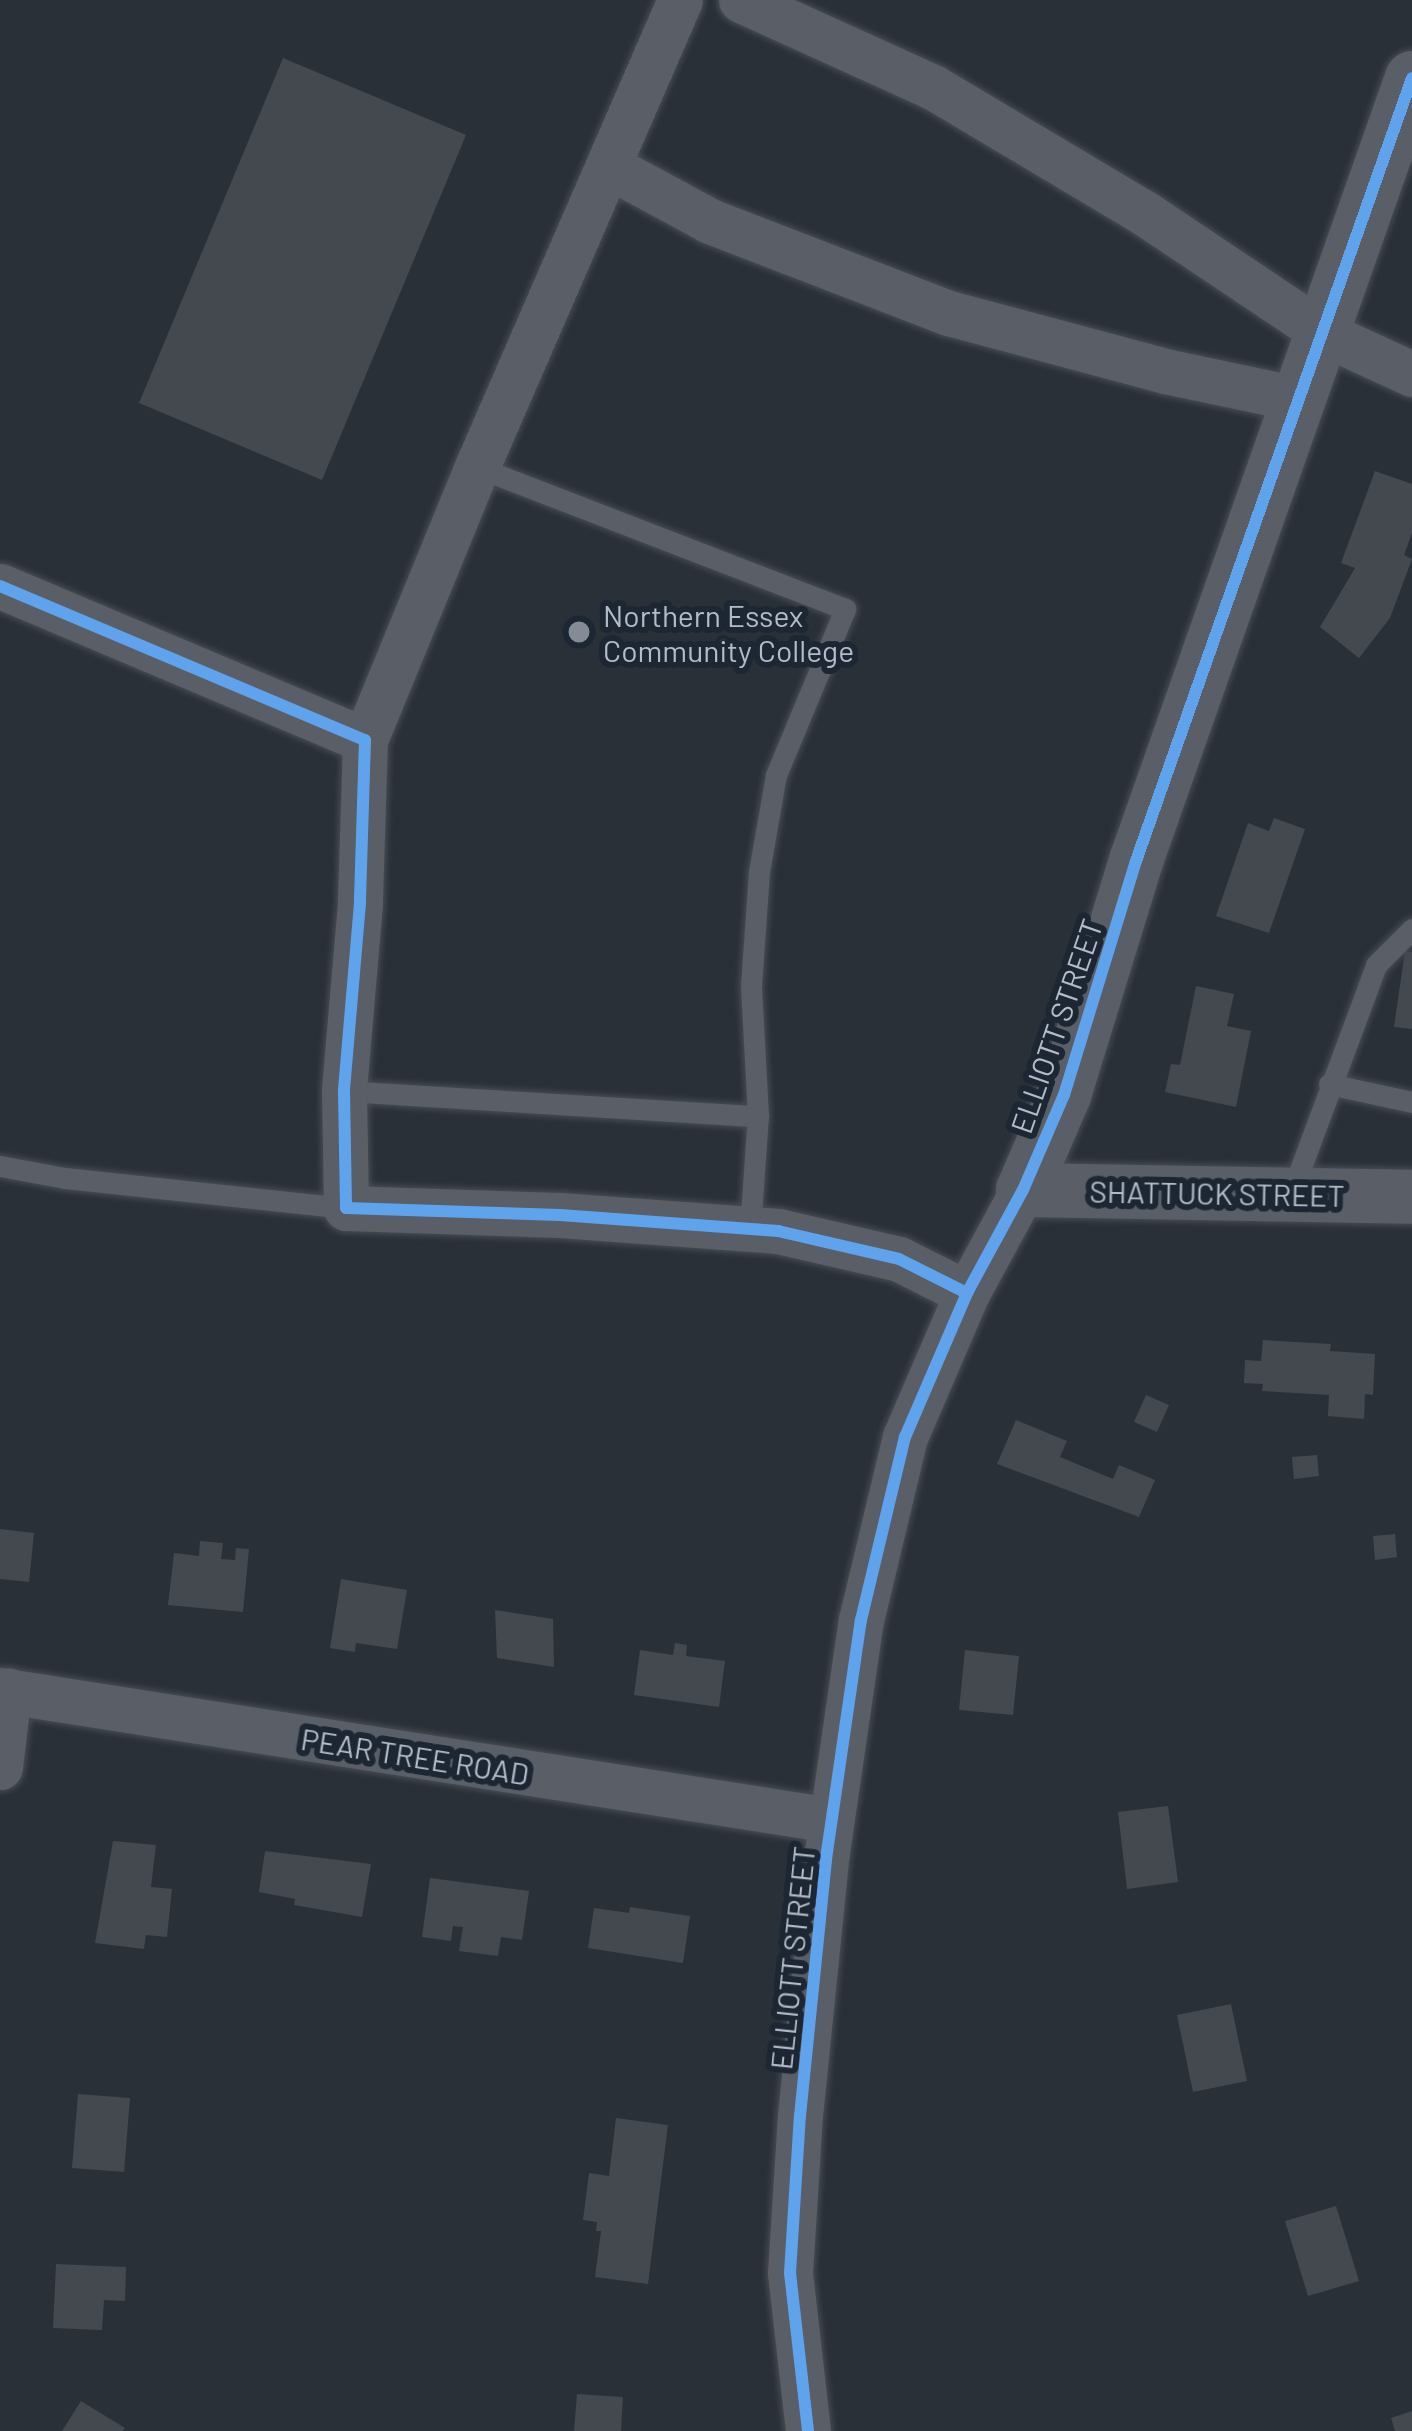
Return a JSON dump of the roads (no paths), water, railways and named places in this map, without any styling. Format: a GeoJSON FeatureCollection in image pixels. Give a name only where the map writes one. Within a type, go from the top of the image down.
{"type":"FeatureCollection","features":[{"type":"Feature","properties":{"kind":"street"},"geometry":{"type":"LineString","coordinates":[[680,0],[612,168],[477,467],[365,740],[360,904],[344,1091],[346,1208],[560,1214],[750,1229],[899,1259],[967,1292]]}},
{"type":"Feature","properties":{"kind":"street"},"geometry":{"type":"LineString","coordinates":[[741,0],[934,87],[1143,212],[1325,334],[1412,374]]}},
{"type":"Feature","properties":{"kind":"street","name":"ELLIOTT STREET"},"geometry":{"type":"LineString","coordinates":[[804,2426],[790,2273],[800,2116],[831,1820],[860,1620],[905,1437],[967,1292],[1023,1190],[1064,1095],[1136,862],[1412,78]]}},
{"type":"Feature","properties":{"kind":"street"},"geometry":{"type":"LineString","coordinates":[[612,168],[710,221],[949,314],[1165,371],[1298,399]]}},
{"type":"Feature","properties":{"kind":"street"},"geometry":{"type":"LineString","coordinates":[[0,586],[365,740]]}},
{"type":"Feature","properties":{"kind":"street","name":"SHATTUCK STREET"},"geometry":{"type":"LineString","coordinates":[[1023,1190],[1412,1197]]}},
{"type":"Feature","properties":{"kind":"street"},"geometry":{"type":"LineString","coordinates":[[0,1767],[4,1690]]}},
{"type":"Feature","properties":{"kind":"street","name":"PEAR TREE ROAD"},"geometry":{"type":"LineString","coordinates":[[4,1690],[831,1820]]}},
{"type":"Feature","properties":{"kind":"lane"},"geometry":{"type":"LineString","coordinates":[[477,467],[845,609],[772,794],[759,872],[752,986],[758,1116],[750,1229]]}},
{"type":"Feature","properties":{"kind":"lane"},"geometry":{"type":"LineString","coordinates":[[1290,1194],[1376,965],[1412,929]]}},
{"type":"Feature","properties":{"kind":"lane"},"geometry":{"type":"LineString","coordinates":[[1329,1084],[1412,1102]]}},
{"type":"Feature","properties":{"kind":"lane"},"geometry":{"type":"LineString","coordinates":[[344,1091],[758,1116]]}},
{"type":"Feature","properties":{"kind":"lane"},"geometry":{"type":"LineString","coordinates":[[0,1166],[65,1178],[346,1208]]}},
{"type":"Feature","properties":{"kind":"place","name":"Northern Essex Community College"},"geometry":{"type":"Point","coordinates":[579,632]}}]}
